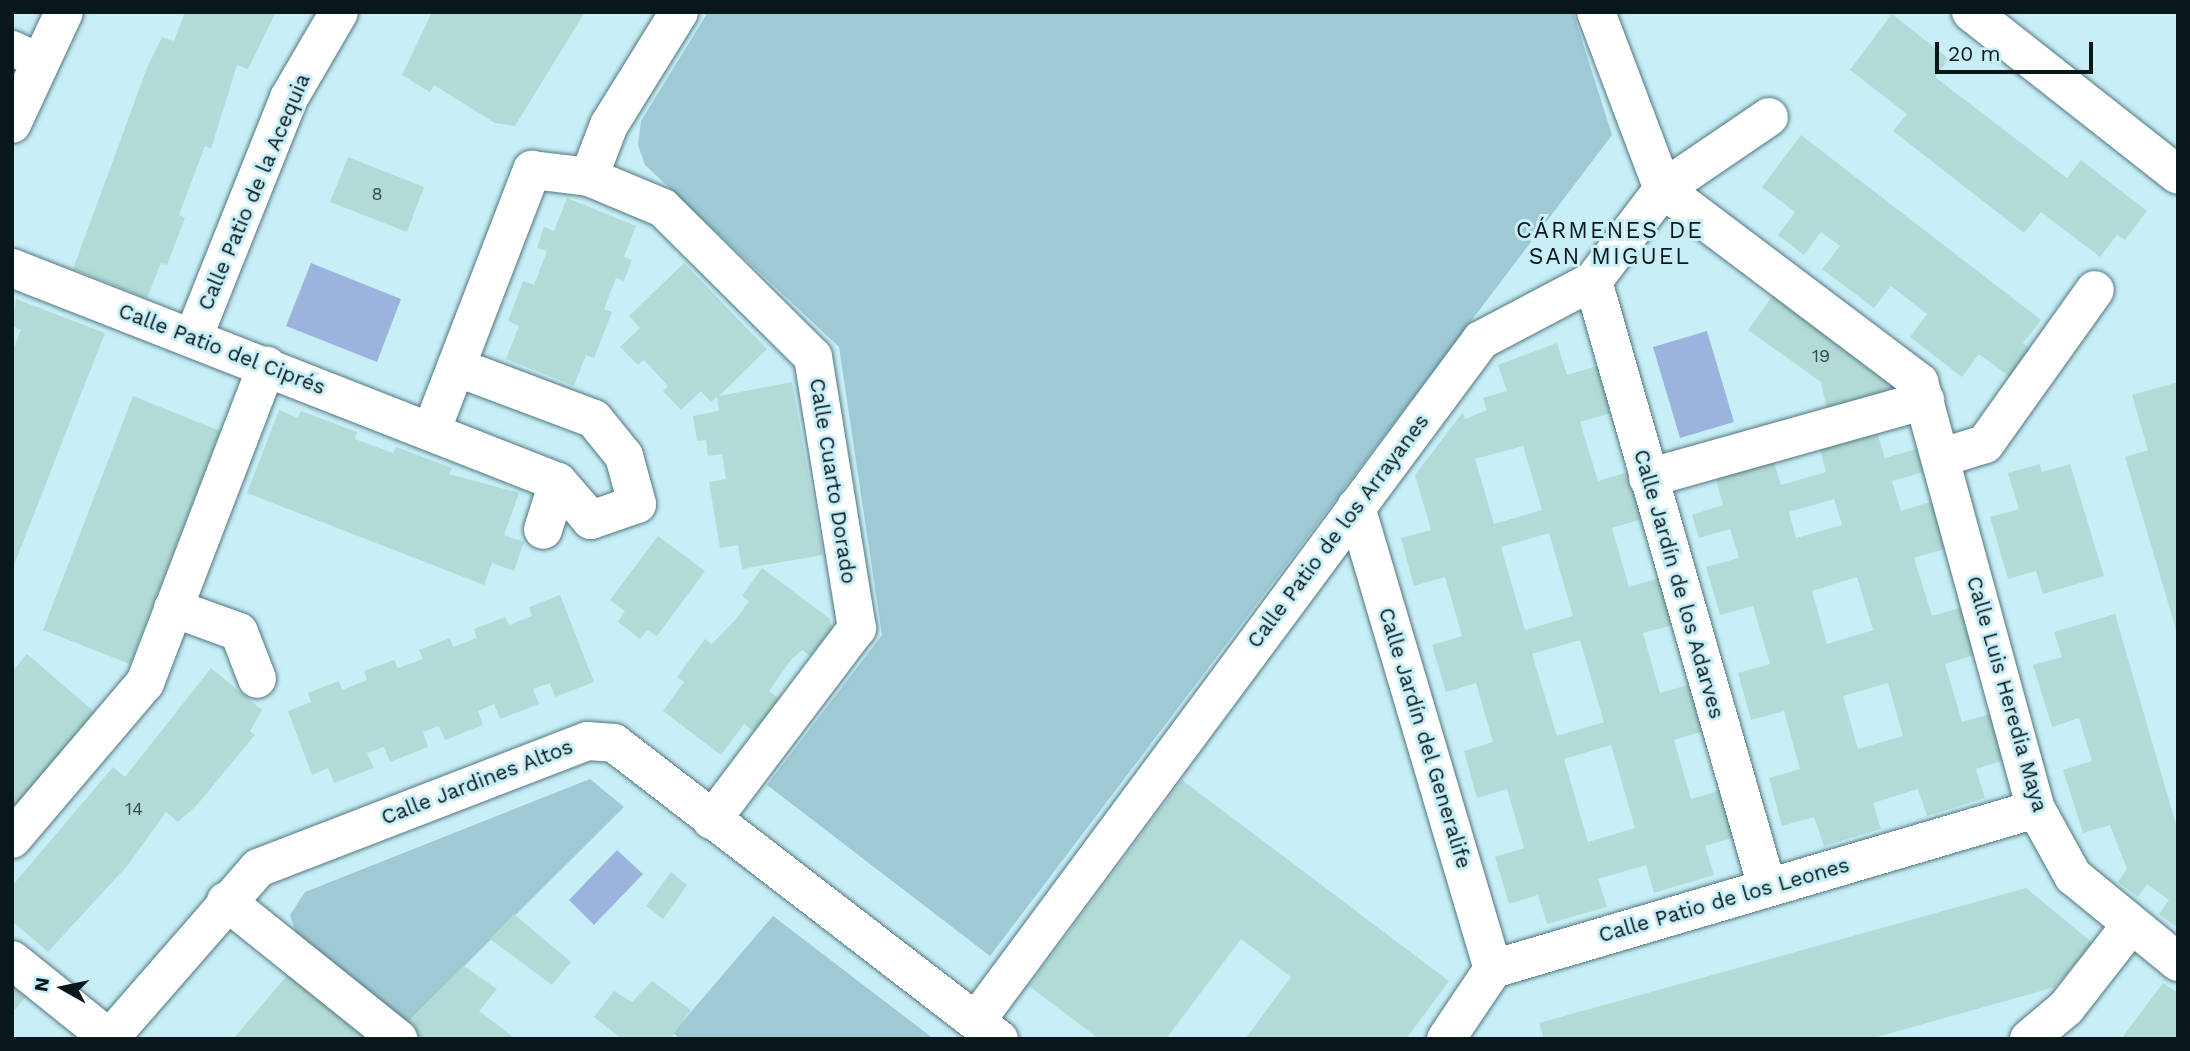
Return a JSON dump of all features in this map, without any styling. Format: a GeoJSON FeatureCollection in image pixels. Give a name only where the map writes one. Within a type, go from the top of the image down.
{"type":"FeatureCollection","features":[{"type":"Feature","properties":{"kind":"street"},"geometry":{"type":"LineString","coordinates":[[12,124],[26,55],[64,12]]}},
{"type":"Feature","properties":{"kind":"street","name":"Calle Patio de la Acequia"},"geometry":{"type":"LineString","coordinates":[[193,338],[289,98],[339,12]]}},
{"type":"Feature","properties":{"kind":"street"},"geometry":{"type":"LineString","coordinates":[[589,177],[609,125],[680,12]]}},
{"type":"Feature","properties":{"kind":"street"},"geometry":{"type":"LineString","coordinates":[[1596,12],[1663,188]]}},
{"type":"Feature","properties":{"kind":"street"},"geometry":{"type":"LineString","coordinates":[[1971,12],[2178,175]]}},
{"type":"Feature","properties":{"kind":"street","name":"Calle Patio de los Arrayanes"},"geometry":{"type":"LineString","coordinates":[[987,1030],[1356,507],[1481,340],[1593,281],[1663,188],[1769,117]]}},
{"type":"Feature","properties":{"kind":"street","name":"Calle Cuarto Dorado"},"geometry":{"type":"LineString","coordinates":[[456,367],[532,170],[589,177],[663,208],[813,357],[857,628],[712,820]]}},
{"type":"Feature","properties":{"kind":"street","name":"Calle Luis Heredia Maya"},"geometry":{"type":"LineString","coordinates":[[1663,188],[1919,382],[1943,457],[2036,808],[2073,876],[2130,926],[2178,962]]}},
{"type":"Feature","properties":{"kind":"street","name":"Calle Patio del Ciprés"},"geometry":{"type":"LineString","coordinates":[[12,268],[432,429],[558,482],[591,520],[637,504],[624,456],[594,419],[456,367]]}},
{"type":"Feature","properties":{"kind":"street","name":"Calle Jardín de los Adarves"},"geometry":{"type":"LineString","coordinates":[[1593,281],[1768,887]]}},
{"type":"Feature","properties":{"kind":"street"},"geometry":{"type":"LineString","coordinates":[[1943,457],[1985,444],[2095,290]]}},
{"type":"Feature","properties":{"kind":"street"},"geometry":{"type":"LineString","coordinates":[[12,839],[145,683],[267,366]]}},
{"type":"Feature","properties":{"kind":"street"},"geometry":{"type":"LineString","coordinates":[[432,429],[456,367]]}},
{"type":"Feature","properties":{"kind":"street"},"geometry":{"type":"LineString","coordinates":[[1648,478],[1925,400]]}},
{"type":"Feature","properties":{"kind":"street"},"geometry":{"type":"LineString","coordinates":[[543,530],[558,482]]}},
{"type":"Feature","properties":{"kind":"street","name":"Calle Jardín del Generalife"},"geometry":{"type":"LineString","coordinates":[[1356,507],[1493,969]]}},
{"type":"Feature","properties":{"kind":"street"},"geometry":{"type":"LineString","coordinates":[[173,608],[239,632],[257,679]]}},
{"type":"Feature","properties":{"kind":"street","name":"Calle Jardines Altos"},"geometry":{"type":"LineString","coordinates":[[109,1038],[226,901],[258,868],[587,741],[614,743],[987,1030]]}},
{"type":"Feature","properties":{"kind":"street","name":"Calle Patio de los Leones"},"geometry":{"type":"LineString","coordinates":[[1493,969],[2036,808]]}},
{"type":"Feature","properties":{"kind":"street"},"geometry":{"type":"LineString","coordinates":[[226,901],[398,1039]]}},
{"type":"Feature","properties":{"kind":"street"},"geometry":{"type":"LineString","coordinates":[[2029,1039],[2066,1008],[2130,926]]}},
{"type":"Feature","properties":{"kind":"street"},"geometry":{"type":"LineString","coordinates":[[12,960],[109,1038]]}},
{"type":"Feature","properties":{"kind":"street"},"geometry":{"type":"LineString","coordinates":[[1446,1039],[1493,969]]}},
{"type":"Feature","properties":{"kind":"shaded area"},"geometry":{"type":"Polygon","coordinates":[[[708,12],[1573,12],[1612,135],[990,956],[767,785],[882,635],[839,347],[645,165],[638,145],[641,121],[708,12]]]}},
{"type":"Feature","properties":{"kind":"shaded area"},"geometry":{"type":"Polygon","coordinates":[[[311,263],[401,299],[377,362],[286,326],[311,263]]]}},
{"type":"Feature","properties":{"kind":"shaded area"},"geometry":{"type":"Polygon","coordinates":[[[1707,331],[1734,422],[1680,438],[1653,347],[1707,331]]]}},
{"type":"Feature","properties":{"kind":"shaded area"},"geometry":{"type":"Polygon","coordinates":[[[590,779],[624,807],[405,1025],[296,933],[290,915],[305,892],[590,779]]]}},
{"type":"Feature","properties":{"kind":"shaded area"},"geometry":{"type":"Polygon","coordinates":[[[617,850],[643,874],[594,925],[569,900],[617,850]]]}},
{"type":"Feature","properties":{"kind":"shaded area"},"geometry":{"type":"Polygon","coordinates":[[[773,916],[934,1039],[680,1039],[673,1033],[773,916]]]}},
{"type":"Feature","properties":{"kind":"building"},"geometry":{"type":"Polygon","coordinates":[[[185,12],[276,12],[248,69],[237,65],[211,149],[205,146],[179,215],[185,218],[167,265],[161,263],[147,298],[73,269],[147,68],[162,37],[174,41],[185,12]]]}},
{"type":"Feature","properties":{"kind":"building"},"geometry":{"type":"Polygon","coordinates":[[[432,12],[585,12],[515,126],[495,123],[434,85],[430,92],[402,75],[432,12]]]}},
{"type":"Feature","properties":{"kind":"building"},"geometry":{"type":"Polygon","coordinates":[[[1892,14],[1949,59],[1935,77],[2067,178],[2081,160],[2147,211],[2125,240],[2117,235],[2100,257],[2041,212],[2024,233],[1893,131],[1907,114],[1850,70],[1892,14]]]}},
{"type":"Feature","properties":{"kind":"building"},"geometry":{"type":"Polygon","coordinates":[[[1801,135],[2041,320],[2023,343],[2031,350],[2010,377],[1979,354],[1962,377],[1910,337],[1927,314],[1891,286],[1874,308],[1822,269],[1840,246],[1821,232],[1804,255],[1778,235],[1795,212],[1762,187],[1801,135]]]}},
{"type":"Feature","properties":{"kind":"building"},"geometry":{"type":"Polygon","coordinates":[[[348,157],[424,187],[407,232],[330,202],[348,157]]]}},
{"type":"Feature","properties":{"kind":"building"},"geometry":{"type":"Polygon","coordinates":[[[567,198],[636,226],[624,257],[632,260],[624,281],[616,278],[604,309],[612,312],[594,358],[586,355],[574,386],[506,359],[519,326],[508,321],[523,281],[534,285],[547,251],[537,248],[544,227],[554,231],[567,198]]]}},
{"type":"Feature","properties":{"kind":"building"},"geometry":{"type":"Polygon","coordinates":[[[684,263],[767,349],[719,396],[792,382],[823,555],[742,569],[738,545],[720,548],[709,482],[726,479],[722,454],[708,456],[706,440],[697,441],[693,416],[719,411],[717,397],[711,402],[701,391],[681,410],[663,391],[668,386],[644,360],[638,365],[620,347],[640,328],[629,316],[684,263]]]}},
{"type":"Feature","properties":{"kind":"building"},"geometry":{"type":"Polygon","coordinates":[[[1774,294],[1904,392],[1828,415],[1821,382],[1748,330],[1774,294]]]}},
{"type":"Feature","properties":{"kind":"building"},"geometry":{"type":"Polygon","coordinates":[[[16,299],[105,333],[12,570],[12,352],[21,330],[12,326],[16,299]]]}},
{"type":"Feature","properties":{"kind":"building"},"geometry":{"type":"Polygon","coordinates":[[[1557,343],[1567,375],[1597,366],[1611,413],[1580,422],[1598,481],[1628,472],[1642,519],[1612,528],[1629,587],[1659,578],[1673,625],[1643,633],[1660,693],[1691,684],[1704,731],[1674,740],[1691,799],[1722,790],[1735,837],[1705,846],[1714,875],[1654,893],[1646,865],[1598,879],[1607,907],[1547,924],[1538,895],[1509,904],[1495,857],[1524,848],[1507,789],[1477,798],[1464,751],[1493,742],[1476,683],[1446,692],[1432,645],[1462,636],[1445,577],[1414,586],[1401,538],[1431,530],[1415,475],[1463,412],[1465,419],[1487,410],[1483,398],[1507,391],[1498,365],[1557,343]],[[1523,446],[1475,459],[1494,524],[1542,510],[1523,446]],[[1549,533],[1501,547],[1525,630],[1573,616],[1549,533]],[[1580,640],[1532,654],[1557,736],[1604,722],[1580,640]],[[1611,745],[1564,759],[1588,842],[1635,828],[1611,745]]]}},
{"type":"Feature","properties":{"kind":"building"},"geometry":{"type":"Polygon","coordinates":[[[2178,382],[2177,633],[2125,457],[2148,450],[2132,395],[2178,382]]]}},
{"type":"Feature","properties":{"kind":"building"},"geometry":{"type":"Polygon","coordinates":[[[133,396],[220,431],[130,664],[43,630],[133,396]]]}},
{"type":"Feature","properties":{"kind":"building"},"geometry":{"type":"Polygon","coordinates":[[[279,410],[298,418],[301,411],[357,432],[355,439],[393,453],[396,447],[452,468],[449,474],[519,493],[504,535],[524,542],[514,571],[492,563],[484,585],[247,493],[279,410]]]}},
{"type":"Feature","properties":{"kind":"building"},"geometry":{"type":"Polygon","coordinates":[[[1876,429],[1885,458],[1917,449],[1924,472],[1892,481],[1901,511],[1933,501],[1947,548],[1914,558],[1932,616],[1963,607],[1977,654],[1945,664],[1962,722],[1994,713],[2008,759],[1976,769],[1985,798],[1927,816],[1918,789],[1873,803],[1881,829],[1824,846],[1814,817],[1782,826],[1769,778],[1800,769],[1784,711],[1751,720],[1738,673],[1770,664],[1753,606],[1720,615],[1706,567],[1739,558],[1730,529],[1699,538],[1692,515],[1723,505],[1715,476],[1773,459],[1781,485],[1826,472],[1819,446],[1876,429]],[[1834,499],[1789,512],[1796,538],[1842,525],[1834,499]],[[1857,577],[1812,591],[1827,644],[1873,630],[1857,577]],[[1888,683],[1843,696],[1858,749],[1903,736],[1888,683]]]}},
{"type":"Feature","properties":{"kind":"building"},"geometry":{"type":"Polygon","coordinates":[[[2040,464],[2042,472],[2070,464],[2104,576],[2043,594],[2036,571],[2008,579],[1990,517],[2019,509],[2008,473],[2040,464]]]}},
{"type":"Feature","properties":{"kind":"building"},"geometry":{"type":"Polygon","coordinates":[[[658,536],[705,571],[657,636],[647,630],[640,639],[618,622],[625,611],[610,600],[658,536]]]}},
{"type":"Feature","properties":{"kind":"building"},"geometry":{"type":"Polygon","coordinates":[[[762,568],[830,619],[832,628],[810,656],[802,650],[791,660],[769,691],[779,699],[754,732],[744,724],[721,755],[663,711],[684,682],[677,677],[705,639],[712,644],[749,601],[742,596],[762,568]]]}},
{"type":"Feature","properties":{"kind":"building"},"geometry":{"type":"Polygon","coordinates":[[[560,595],[594,682],[555,697],[550,683],[533,689],[539,704],[500,719],[494,704],[478,711],[483,725],[445,740],[439,726],[423,732],[428,747],[390,762],[384,747],[367,753],[374,768],[334,783],[328,768],[312,775],[288,711],[311,702],[308,693],[339,681],[342,690],[367,680],[364,671],[394,660],[398,668],[423,659],[419,650],[450,638],[453,647],[477,638],[474,629],[505,617],[509,625],[532,616],[529,607],[560,595]]]}},
{"type":"Feature","properties":{"kind":"building"},"geometry":{"type":"Polygon","coordinates":[[[2115,614],[2177,828],[2178,928],[2159,914],[2169,900],[2147,884],[2138,897],[2118,882],[2127,869],[2110,825],[2083,833],[2063,770],[2092,761],[2079,718],[2052,727],[2033,665],[2062,657],[2054,632],[2115,614]]]}},
{"type":"Feature","properties":{"kind":"building"},"geometry":{"type":"Polygon","coordinates":[[[27,654],[98,715],[12,814],[12,672],[27,654]]]}},
{"type":"Feature","properties":{"kind":"building"},"geometry":{"type":"Polygon","coordinates":[[[211,668],[262,710],[250,731],[255,735],[197,805],[178,822],[166,812],[128,865],[48,952],[12,921],[12,886],[113,767],[125,777],[211,668]]]}},
{"type":"Feature","properties":{"kind":"building"},"geometry":{"type":"Polygon","coordinates":[[[1182,780],[1449,981],[1406,1039],[1245,1039],[1291,977],[1241,939],[1166,1039],[1099,1039],[1029,986],[1182,780]]]}},
{"type":"Feature","properties":{"kind":"building"},"geometry":{"type":"Polygon","coordinates":[[[671,872],[687,885],[663,919],[646,906],[671,872]]]}},
{"type":"Feature","properties":{"kind":"building"},"geometry":{"type":"Polygon","coordinates":[[[2026,888],[2093,943],[2055,987],[1870,1039],[1544,1039],[1539,1023],[2026,888]]]}},
{"type":"Feature","properties":{"kind":"building"},"geometry":{"type":"Polygon","coordinates":[[[514,914],[571,962],[552,985],[490,939],[514,914]]]}},
{"type":"Feature","properties":{"kind":"building"},"geometry":{"type":"Polygon","coordinates":[[[464,966],[497,989],[479,1011],[516,1039],[422,1039],[405,1025],[464,966]]]}},
{"type":"Feature","properties":{"kind":"building"},"geometry":{"type":"Polygon","coordinates":[[[290,972],[369,1039],[233,1039],[290,972]]]}},
{"type":"Feature","properties":{"kind":"building"},"geometry":{"type":"Polygon","coordinates":[[[12,978],[30,992],[12,1013],[12,978]]]}},
{"type":"Feature","properties":{"kind":"building"},"geometry":{"type":"Polygon","coordinates":[[[652,981],[691,1010],[670,1039],[622,1039],[594,1017],[614,991],[632,1002],[652,981]]]}},
{"type":"Feature","properties":{"kind":"building"},"geometry":{"type":"Polygon","coordinates":[[[2163,983],[2178,993],[2178,1039],[2121,1039],[2163,983]]]}},
{"type":"Feature","properties":{"kind":"district","name":"CÁRMENES DE SAN MIGUEL"},"geometry":{"type":"Point","coordinates":[1610,244]}}]}
